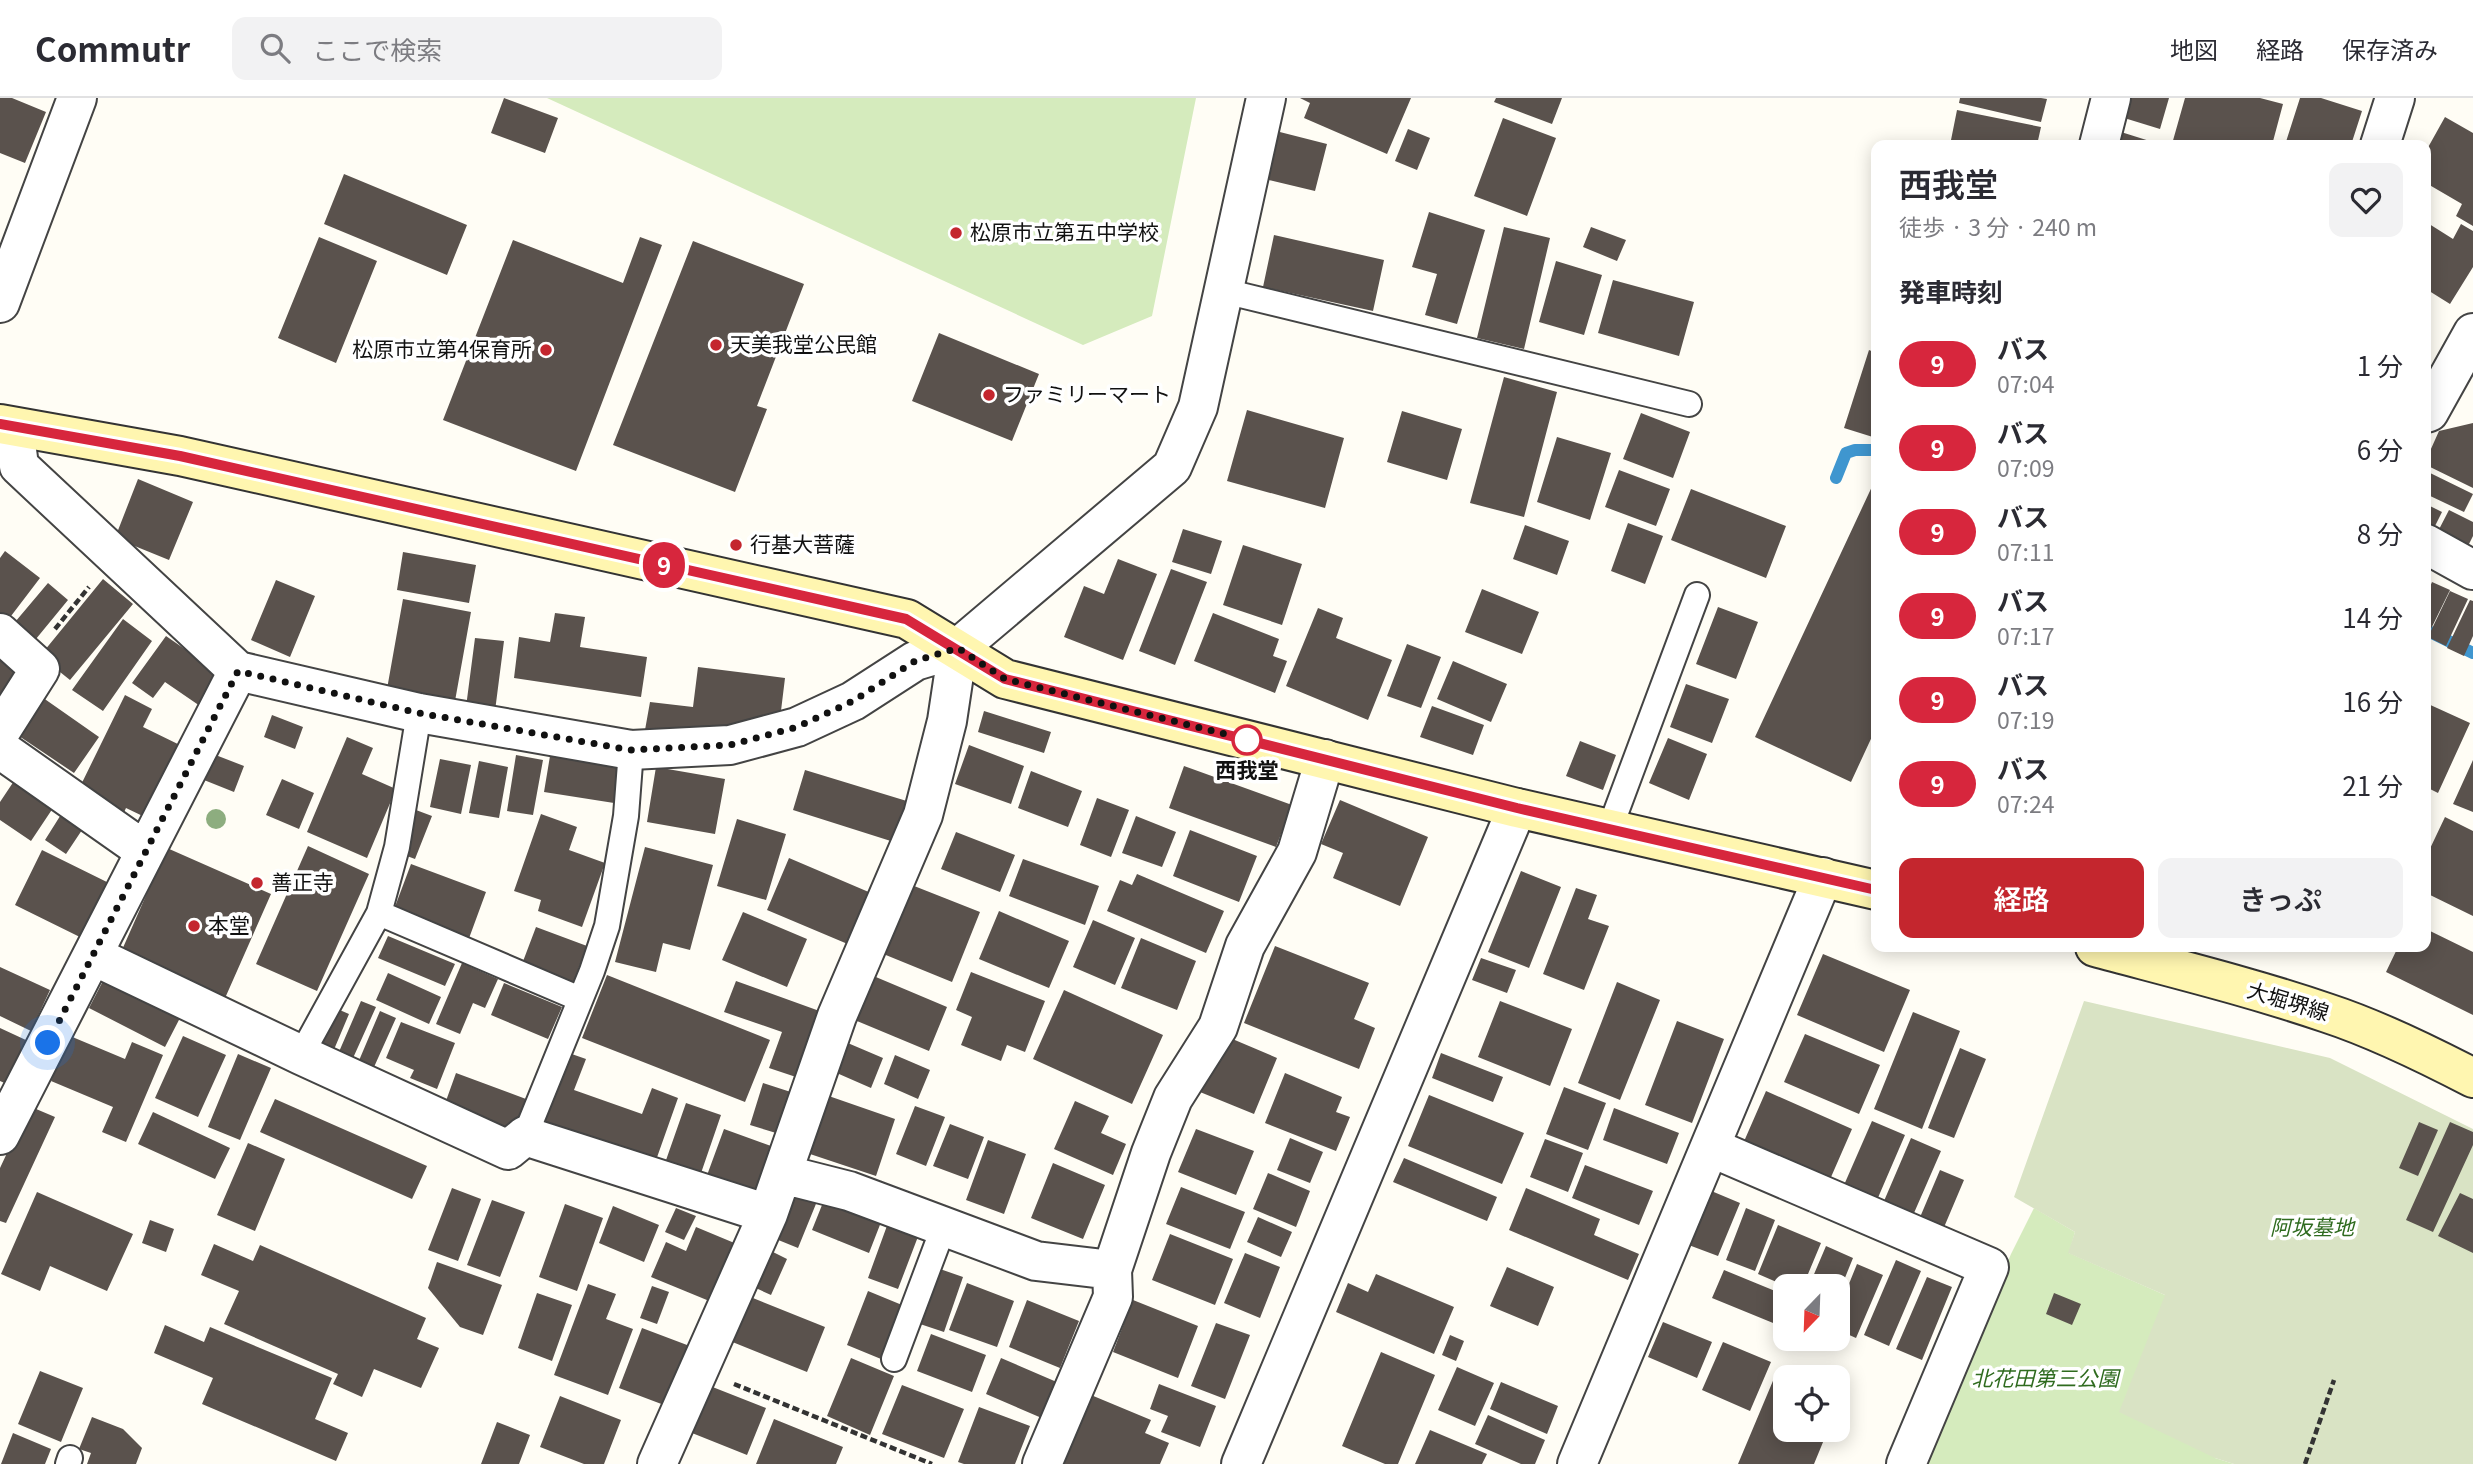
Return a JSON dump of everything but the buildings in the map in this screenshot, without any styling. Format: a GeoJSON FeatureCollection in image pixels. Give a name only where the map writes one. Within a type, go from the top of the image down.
{"type":"FeatureCollection","features":[{"type":"Feature","properties":{"kind":"main road"},"geometry":{"type":"LineString","coordinates":[[7,425],[180,456],[906,619],[958,648],[1005,679],[1517,808],[1871,889]]}},
{"type":"Feature","properties":{"kind":"main road","name":"大堀堺線"},"geometry":{"type":"LineString","coordinates":[[2113,952],[2329,1013],[2439,1060],[2473,1078]]}},
{"type":"Feature","properties":{"kind":"street"},"geometry":{"type":"LineString","coordinates":[[0,303],[77,98]]}},
{"type":"Feature","properties":{"kind":"street"},"geometry":{"type":"LineString","coordinates":[[7,425],[19,466],[238,671],[419,713],[631,750],[730,745],[797,727],[853,701],[915,661],[958,648],[1172,467],[1198,407],[1266,98]]}},
{"type":"Feature","properties":{"kind":"street"},"geometry":{"type":"LineString","coordinates":[[2100,140],[2111,98]]}},
{"type":"Feature","properties":{"kind":"street"},"geometry":{"type":"LineString","coordinates":[[2382,140],[2395,98]]}},
{"type":"Feature","properties":{"kind":"street"},"geometry":{"type":"LineString","coordinates":[[2431,408],[2473,333]]}},
{"type":"Feature","properties":{"kind":"street"},"geometry":{"type":"LineString","coordinates":[[2431,547],[2473,570]]}},
{"type":"Feature","properties":{"kind":"street"},"geometry":{"type":"LineString","coordinates":[[0,633],[40,669],[0,732]]}},
{"type":"Feature","properties":{"kind":"street"},"geometry":{"type":"LineString","coordinates":[[657,1464],[768,1214],[837,1016],[923,815],[947,721],[958,648]]}},
{"type":"Feature","properties":{"kind":"street"},"geometry":{"type":"LineString","coordinates":[[4,1116],[94,956],[238,671]]}},
{"type":"Feature","properties":{"kind":"street"},"geometry":{"type":"LineString","coordinates":[[0,749],[145,851]]}},
{"type":"Feature","properties":{"kind":"street"},"geometry":{"type":"LineString","coordinates":[[1042,1464],[1113,1297],[1112,1270],[1151,1153],[1173,1098],[1218,1027],[1245,946],[1297,852],[1325,759]]}},
{"type":"Feature","properties":{"kind":"street"},"geometry":{"type":"LineString","coordinates":[[1241,1464],[1517,808]]}},
{"type":"Feature","properties":{"kind":"street"},"geometry":{"type":"LineString","coordinates":[[1577,1464],[1823,877]]}},
{"type":"Feature","properties":{"kind":"street"},"geometry":{"type":"LineString","coordinates":[[94,956],[508,1150],[525,1136],[768,1214]]}},
{"type":"Feature","properties":{"kind":"street"},"geometry":{"type":"LineString","coordinates":[[1710,1147],[1989,1267],[1906,1464]]}},
{"type":"Feature","properties":{"kind":"street"},"geometry":{"type":"LineString","coordinates":[[782,1174],[849,1191],[1036,1261],[1112,1270]]}},
{"type":"Feature","properties":{"kind":"lane"},"geometry":{"type":"LineString","coordinates":[[1224,290],[1689,404]]}},
{"type":"Feature","properties":{"kind":"lane"},"geometry":{"type":"LineString","coordinates":[[1610,828],[1697,595]]}},
{"type":"Feature","properties":{"kind":"lane"},"geometry":{"type":"LineString","coordinates":[[301,1055],[379,913],[397,847],[419,713]]}},
{"type":"Feature","properties":{"kind":"lane"},"geometry":{"type":"LineString","coordinates":[[525,1136],[607,926],[626,816],[631,750]]}},
{"type":"Feature","properties":{"kind":"lane"},"geometry":{"type":"LineString","coordinates":[[379,913],[580,999]]}},
{"type":"Feature","properties":{"kind":"lane"},"geometry":{"type":"LineString","coordinates":[[894,1359],[944,1226]]}},
{"type":"Feature","properties":{"kind":"path"},"geometry":{"type":"LineString","coordinates":[[30,659],[115,556]]}},
{"type":"Feature","properties":{"kind":"path"},"geometry":{"type":"LineString","coordinates":[[699,1370],[932,1464]]}},
{"type":"Feature","properties":{"kind":"path"},"geometry":{"type":"LineString","coordinates":[[2305,1464],[2334,1380]]}},
{"type":"Feature","properties":{"kind":"green space","name":"松原市立第五中学校"},"geometry":{"type":"Polygon","coordinates":[[[547,98],[1196,98],[1152,316],[1083,345],[547,98]]]}},
{"type":"Feature","properties":{"kind":"green space","name":"阿坂墓地"},"geometry":{"type":"Polygon","coordinates":[[[2084,1001],[2330,1058],[2473,1129],[2473,1464],[2234,1464],[2215,1458],[2119,1412],[2165,1295],[2068,1253],[2075,1232],[2014,1197],[2084,1001]]]}},
{"type":"Feature","properties":{"kind":"green space","name":"北花田第三公園"},"geometry":{"type":"Polygon","coordinates":[[[2034,1208],[2075,1232],[2069,1253],[2165,1295],[2215,1458],[2234,1464],[1923,1464],[2011,1254],[2034,1208]]]}},
{"type":"Feature","properties":{"kind":"waterway"},"geometry":{"type":"LineString","coordinates":[[1836,478],[1846,453],[1871,450]]}},
{"type":"Feature","properties":{"kind":"waterway"},"geometry":{"type":"LineString","coordinates":[[2431,632],[2473,653]]}},
{"type":"Feature","properties":{"kind":"bus line","name":"9"},"geometry":{"type":"LineString","coordinates":[[0,424],[180,456],[906,619],[958,648],[1005,679],[1517,808],[1871,889]]}},
{"type":"Feature","properties":{"kind":"place","name":"松原市立第五中学校"},"geometry":{"type":"Point","coordinates":[956,233]}},
{"type":"Feature","properties":{"kind":"place","name":"天美我堂公民館"},"geometry":{"type":"Point","coordinates":[716,345]}},
{"type":"Feature","properties":{"kind":"place","name":"松原市立第4保育所"},"geometry":{"type":"Point","coordinates":[546,350]}},
{"type":"Feature","properties":{"kind":"place","name":"ファミリーマート"},"geometry":{"type":"Point","coordinates":[989,395]}},
{"type":"Feature","properties":{"kind":"place","name":"行基大菩薩"},"geometry":{"type":"Point","coordinates":[736,545]}},
{"type":"Feature","properties":{"kind":"place","name":"西我堂"},"geometry":{"type":"Point","coordinates":[1247,740]}},
{"type":"Feature","properties":{"kind":"place","name":"善正寺"},"geometry":{"type":"Point","coordinates":[257,883]}},
{"type":"Feature","properties":{"kind":"place","name":"本堂"},"geometry":{"type":"Point","coordinates":[194,926]}},
{"type":"Feature","properties":{"kind":"route"},"geometry":{"type":"LineString","coordinates":[[48,1043],[238,671],[419,713],[631,750],[730,745],[797,727],[853,701],[915,661],[958,648],[1005,679],[1253,741],[1247,740]]}}]}
